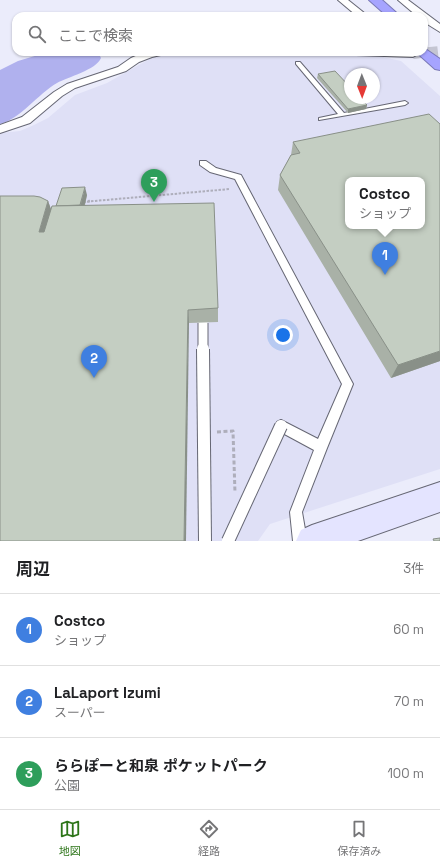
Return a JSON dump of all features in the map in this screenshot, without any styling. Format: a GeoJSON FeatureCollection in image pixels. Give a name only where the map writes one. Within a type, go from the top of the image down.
{"type":"FeatureCollection","features":[{"type":"Feature","properties":{"kind":"highway"},"geometry":{"type":"LineString","coordinates":[[362,0],[376,12]]}},
{"type":"Feature","properties":{"kind":"highway"},"geometry":{"type":"LineString","coordinates":[[375,0],[389,12]]}},
{"type":"Feature","properties":{"kind":"highway"},"geometry":{"type":"LineString","coordinates":[[428,44],[440,54]]}},
{"type":"Feature","properties":{"kind":"highway"},"geometry":{"type":"LineString","coordinates":[[423,56],[440,66]]}},
{"type":"Feature","properties":{"kind":"street"},"geometry":{"type":"LineString","coordinates":[[342,0],[358,12]]}},
{"type":"Feature","properties":{"kind":"street"},"geometry":{"type":"LineString","coordinates":[[402,0],[418,12]]}},
{"type":"Feature","properties":{"kind":"street"},"geometry":{"type":"LineString","coordinates":[[428,19],[440,29]]}},
{"type":"Feature","properties":{"kind":"street"},"geometry":{"type":"LineString","coordinates":[[0,129],[26,120],[58,94],[71,86],[122,69],[135,60],[144,56]]}},
{"type":"Feature","properties":{"kind":"street"},"geometry":{"type":"LineString","coordinates":[[312,541],[440,497]]}},
{"type":"Feature","properties":{"kind":"lane"},"geometry":{"type":"LineString","coordinates":[[298,63],[342,115]]}},
{"type":"Feature","properties":{"kind":"lane"},"geometry":{"type":"LineString","coordinates":[[321,119],[405,103]]}},
{"type":"Feature","properties":{"kind":"lane"},"geometry":{"type":"LineString","coordinates":[[203,162],[213,170],[238,177],[348,384],[321,447],[296,512],[300,541]]}},
{"type":"Feature","properties":{"kind":"lane"},"geometry":{"type":"LineString","coordinates":[[203,323],[205,541]]}},
{"type":"Feature","properties":{"kind":"lane"},"geometry":{"type":"LineString","coordinates":[[228,541],[280,426],[321,447]]}},
{"type":"Feature","properties":{"kind":"path"},"geometry":{"type":"LineString","coordinates":[[77,202],[230,189]]}},
{"type":"Feature","properties":{"kind":"path"},"geometry":{"type":"LineString","coordinates":[[210,432],[233,431],[235,496]]}},
{"type":"Feature","properties":{"kind":"shaded area"},"geometry":{"type":"Polygon","coordinates":[[[378,56],[401,61],[440,96],[440,469],[270,524],[258,541],[0,541],[0,133],[20,131],[48,118],[75,95],[107,83],[153,57],[378,56]]]}},
{"type":"Feature","properties":{"kind":"water"},"geometry":{"type":"Polygon","coordinates":[[[35,56],[100,56],[101,58],[88,70],[50,87],[22,112],[7,122],[0,124],[0,70],[18,61],[35,56]]]}},
{"type":"Feature","properties":{"kind":"building"},"geometry":{"type":"Polygon","coordinates":[[[335,71],[344,81],[344,104],[367,105],[348,109],[318,74],[335,71]]]}},
{"type":"Feature","properties":{"kind":"building"},"geometry":{"type":"Polygon","coordinates":[[[429,114],[440,124],[440,351],[398,365],[280,175],[291,155],[300,153],[293,142],[429,114]]]}},
{"type":"Feature","properties":{"kind":"building"},"geometry":{"type":"Polygon","coordinates":[[[85,187],[80,205],[56,206],[62,188],[85,187]]]}},
{"type":"Feature","properties":{"kind":"building"},"geometry":{"type":"Polygon","coordinates":[[[0,196],[34,196],[48,201],[39,232],[44,232],[52,206],[214,203],[218,308],[188,310],[184,541],[0,541],[0,196]]]}},
{"type":"Feature","properties":{"kind":"building"},"geometry":{"type":"Polygon","coordinates":[[[440,538],[440,541],[434,541],[433,539],[440,538]]]}},
{"type":"Feature","properties":{"kind":"tunnel"},"geometry":{"type":"LineString","coordinates":[[428,52],[440,51]]}},
{"type":"Feature","properties":{"kind":"place","name":"ららぽーと和泉 ポケットパーク"},"geometry":{"type":"Point","coordinates":[154,202]}},
{"type":"Feature","properties":{"kind":"place","name":"Costco"},"geometry":{"type":"Point","coordinates":[385,275]}},
{"type":"Feature","properties":{"kind":"place","name":"LaLaport Izumi"},"geometry":{"type":"Point","coordinates":[94,378]}}]}
